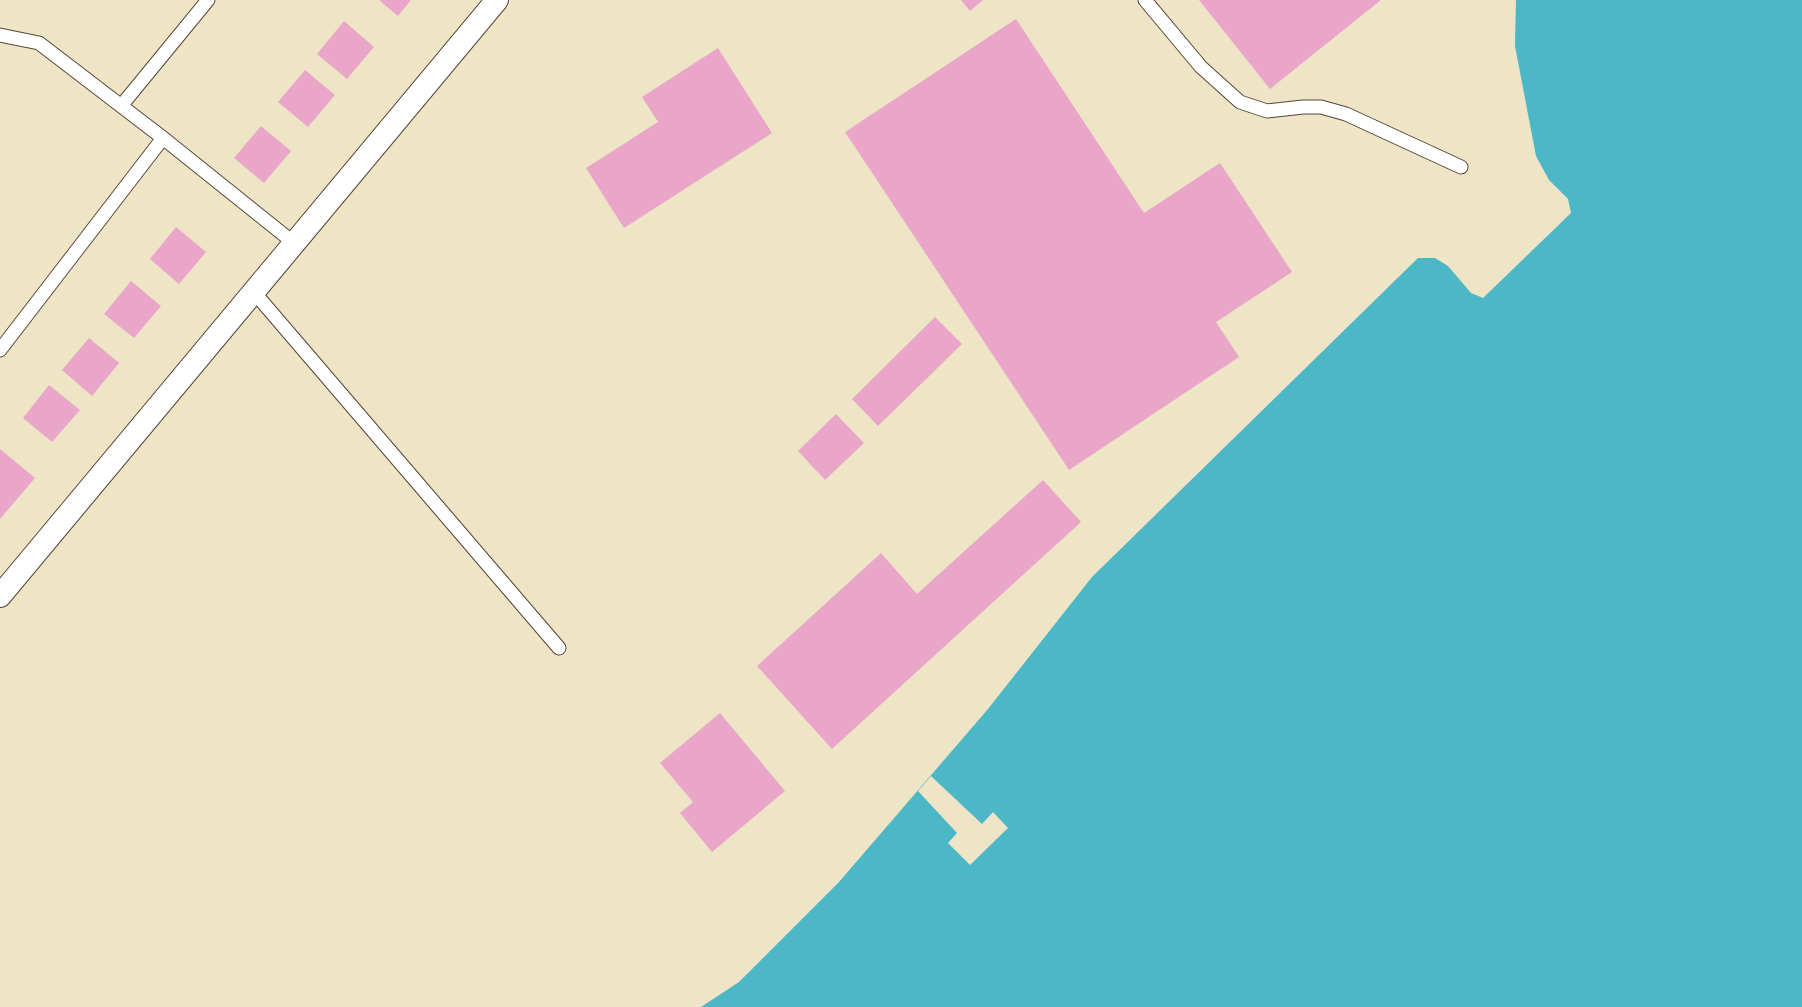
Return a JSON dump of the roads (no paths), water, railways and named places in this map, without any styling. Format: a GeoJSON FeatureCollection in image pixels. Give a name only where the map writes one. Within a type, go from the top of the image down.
{"type":"FeatureCollection","features":[{"type":"Feature","properties":{"kind":"street"},"geometry":{"type":"LineString","coordinates":[[0,596],[497,0]]}},
{"type":"Feature","properties":{"kind":"lane"},"geometry":{"type":"LineString","coordinates":[[121,106],[208,0]]}},
{"type":"Feature","properties":{"kind":"lane"},"geometry":{"type":"LineString","coordinates":[[1145,0],[1201,67],[1240,102],[1267,111],[1303,107],[1321,107],[1346,114],[1461,167]]}},
{"type":"Feature","properties":{"kind":"lane"},"geometry":{"type":"LineString","coordinates":[[0,35],[39,43],[163,138],[294,243]]}},
{"type":"Feature","properties":{"kind":"lane"},"geometry":{"type":"LineString","coordinates":[[0,350],[163,138]]}},
{"type":"Feature","properties":{"kind":"lane"},"geometry":{"type":"LineString","coordinates":[[253,291],[559,648]]}},
{"type":"Feature","properties":{"kind":"water"},"geometry":{"type":"Polygon","coordinates":[[[1516,0],[1802,0],[1802,1007],[701,1007],[739,982],[839,882],[988,709],[1092,577],[1418,258],[1435,258],[1448,266],[1471,293],[1483,298],[1571,213],[1568,199],[1549,180],[1536,156],[1515,46],[1516,0]]]}}]}
